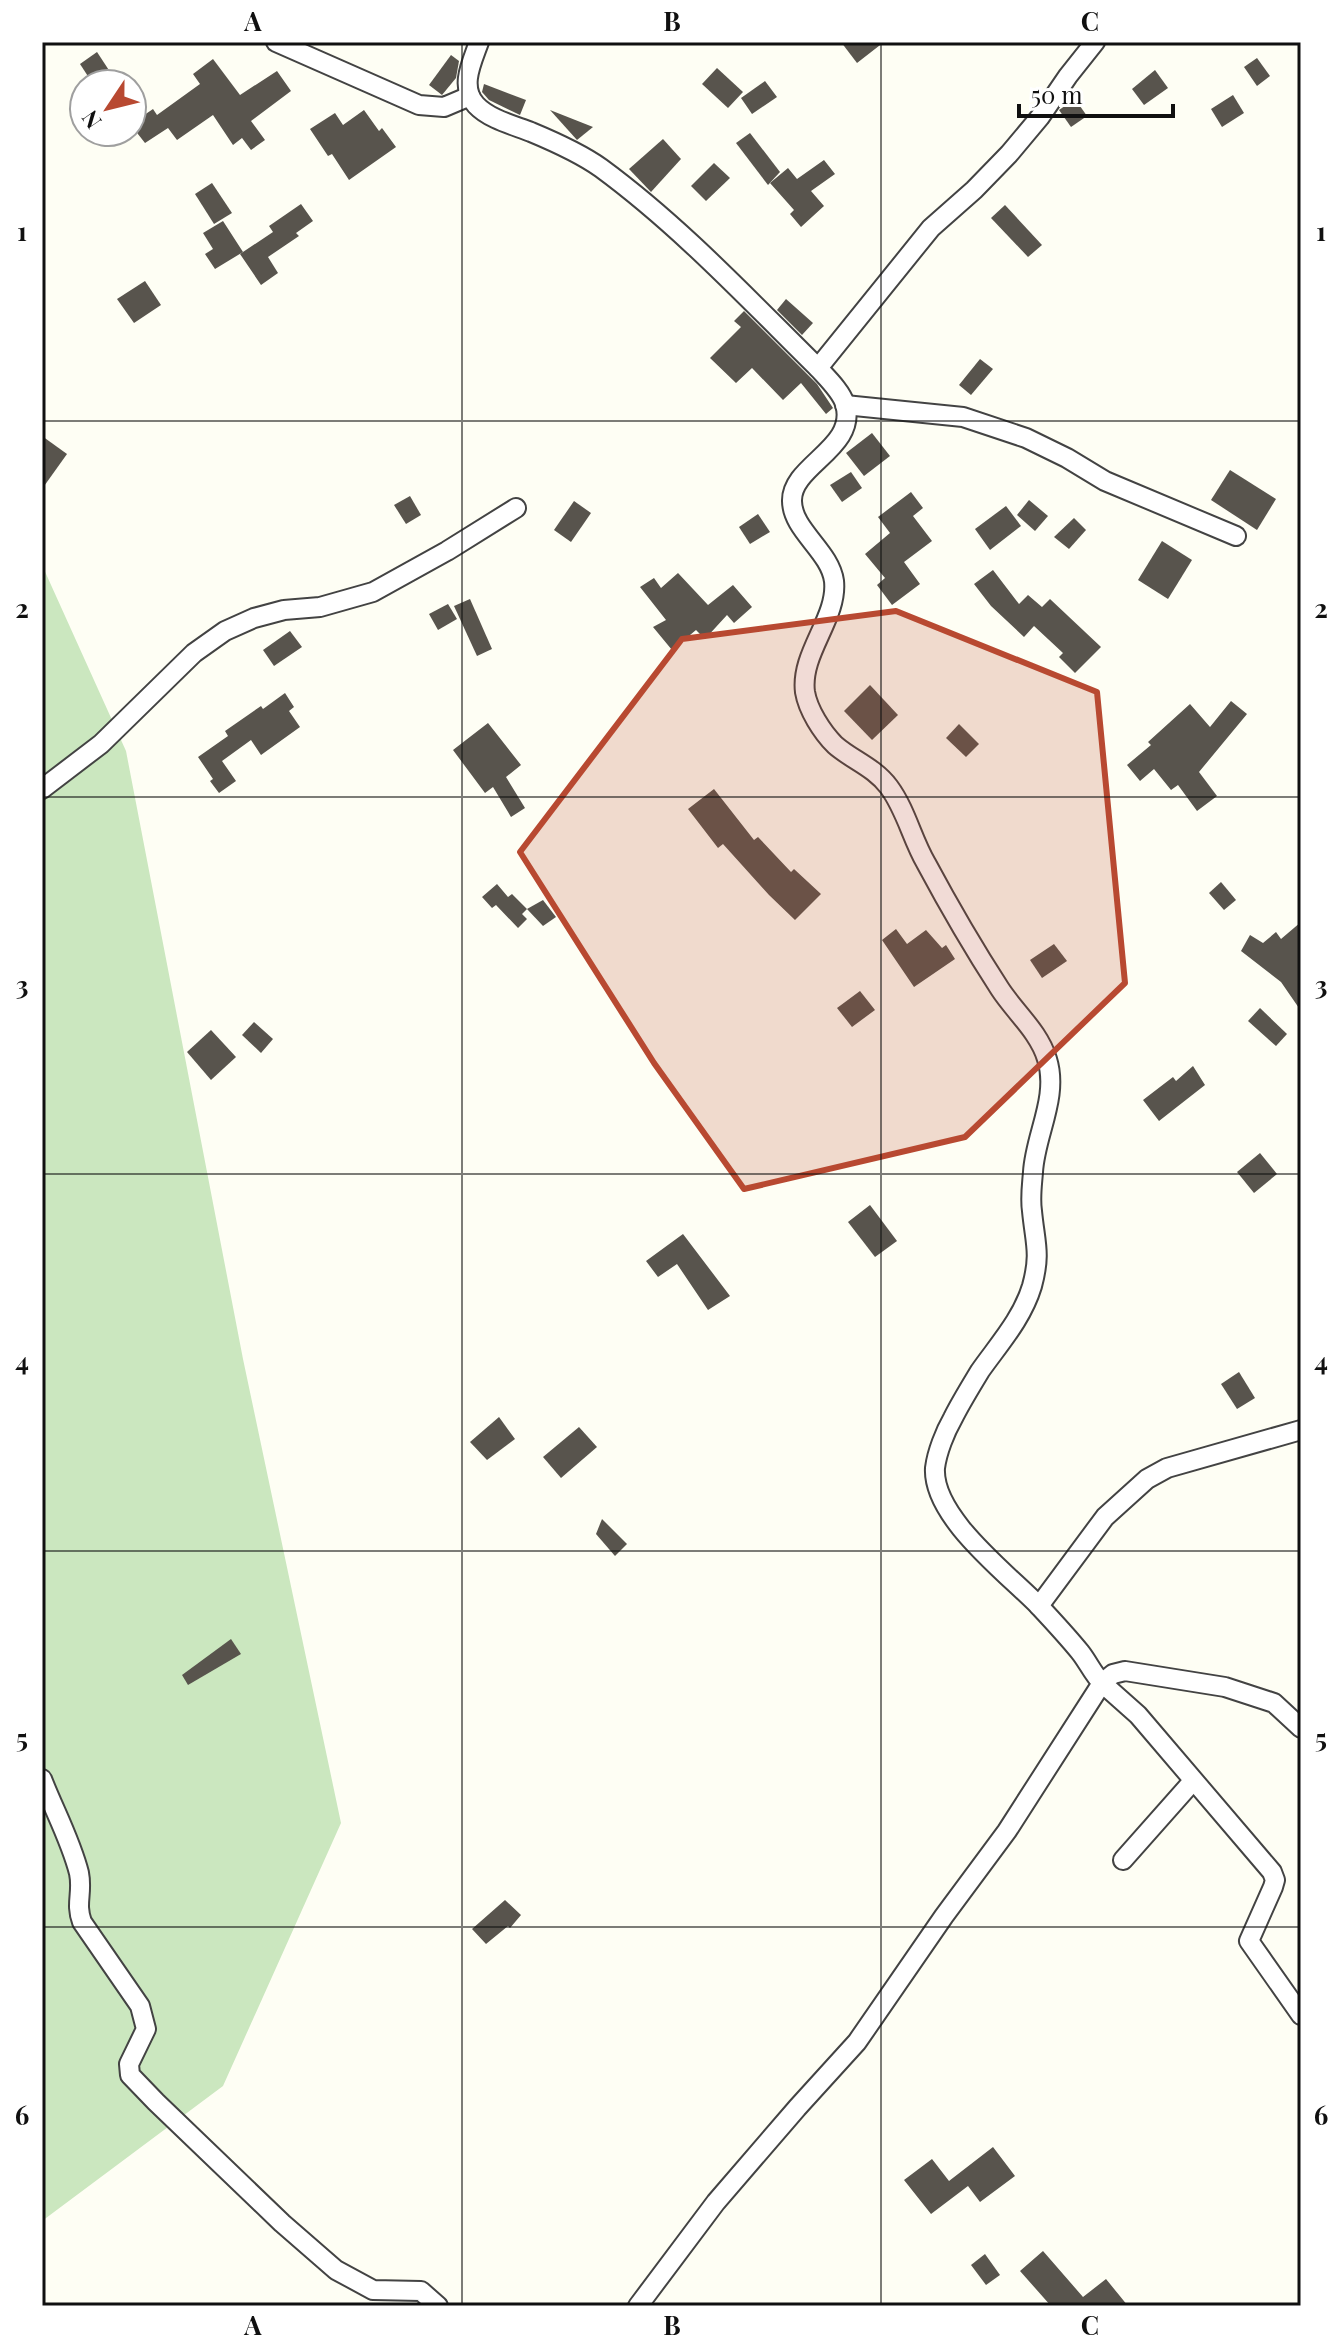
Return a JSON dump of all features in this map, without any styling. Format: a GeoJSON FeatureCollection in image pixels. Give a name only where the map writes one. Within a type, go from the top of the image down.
{"type":"FeatureCollection","features":[{"type":"Feature","properties":{"kind":"street"},"geometry":{"type":"LineString","coordinates":[[276,42],[419,105],[444,107],[470,96]]}},
{"type":"Feature","properties":{"kind":"street"},"geometry":{"type":"LineString","coordinates":[[479,42],[467,86],[474,104],[486,114],[558,143],[600,167],[689,242],[818,368],[845,405],[845,426],[833,447],[799,480],[791,499],[797,519],[823,555],[834,580],[833,600],[810,658],[805,690],[813,715],[835,745],[864,763],[889,786],[911,827],[923,859],[1002,991],[1034,1034],[1048,1060],[1050,1087],[1047,1110],[1034,1162],[1031,1207],[1039,1253],[1031,1289],[1018,1319],[979,1373],[951,1421],[935,1471],[939,1493],[976,1547],[1039,1606],[1102,1683],[1138,1715],[1272,1872],[1275,1880],[1273,1887],[1249,1941],[1301,2015]]}},
{"type":"Feature","properties":{"kind":"street"},"geometry":{"type":"LineString","coordinates":[[818,368],[931,228],[1009,154],[1095,42]]}},
{"type":"Feature","properties":{"kind":"street"},"geometry":{"type":"LineString","coordinates":[[845,405],[963,417],[1026,438],[1105,481],[1236,536]]}},
{"type":"Feature","properties":{"kind":"street"},"geometry":{"type":"LineString","coordinates":[[42,789],[101,744],[194,653],[225,631],[254,618],[284,610],[320,607],[373,592],[516,508]]}},
{"type":"Feature","properties":{"kind":"street"},"geometry":{"type":"LineString","coordinates":[[1039,1606],[1105,1517],[1147,1479],[1167,1468],[1301,1430]]}},
{"type":"Feature","properties":{"kind":"street"},"geometry":{"type":"LineString","coordinates":[[638,2306],[716,2202],[857,2042],[1007,1831],[1102,1683],[1113,1674],[1125,1671],[1225,1687],[1274,1703],[1301,1728]]}},
{"type":"Feature","properties":{"kind":"street"},"geometry":{"type":"LineString","coordinates":[[42,1779],[78,1869],[82,1887],[77,1909],[82,1922],[140,2006],[146,2029],[129,2064],[130,2075],[232,2176],[336,2270],[373,2290],[421,2291],[438,2306]]}},
{"type":"Feature","properties":{"kind":"street"},"geometry":{"type":"LineString","coordinates":[[1123,1860],[1193,1781]]}},
{"type":"Feature","properties":{"kind":"highlighted area"},"geometry":{"type":"Polygon","coordinates":[[[896,611],[1097,692],[1125,983],[965,1137],[744,1189],[654,1063],[520,852],[682,639],[896,611]]]}},
{"type":"Feature","properties":{"kind":"green space"},"geometry":{"type":"Polygon","coordinates":[[[42,565],[126,751],[243,1359],[341,1823],[223,2086],[42,2221],[42,565]]]}},
{"type":"Feature","properties":{"kind":"building"},"geometry":{"type":"Polygon","coordinates":[[[841,42],[884,42],[857,63],[841,42]]]}},
{"type":"Feature","properties":{"kind":"building"},"geometry":{"type":"Polygon","coordinates":[[[97,52],[108,68],[83,68],[80,64],[97,52]]]}},
{"type":"Feature","properties":{"kind":"building"},"geometry":{"type":"Polygon","coordinates":[[[451,55],[459,61],[456,78],[442,95],[429,85],[451,55]]]}},
{"type":"Feature","properties":{"kind":"building"},"geometry":{"type":"Polygon","coordinates":[[[1257,58],[1270,76],[1257,86],[1244,67],[1257,58]]]}},
{"type":"Feature","properties":{"kind":"building"},"geometry":{"type":"Polygon","coordinates":[[[213,59],[240,95],[277,71],[291,91],[251,121],[265,140],[251,150],[242,138],[233,145],[213,115],[177,140],[168,128],[148,141],[148,112],[153,109],[157,115],[200,84],[193,74],[213,59]]]}},
{"type":"Feature","properties":{"kind":"building"},"geometry":{"type":"Polygon","coordinates":[[[717,68],[743,92],[728,108],[702,84],[717,68]]]}},
{"type":"Feature","properties":{"kind":"building"},"geometry":{"type":"Polygon","coordinates":[[[1155,70],[1168,88],[1144,105],[1132,89],[1155,70]]]}},
{"type":"Feature","properties":{"kind":"building"},"geometry":{"type":"Polygon","coordinates":[[[765,81],[777,97],[752,114],[741,98],[765,81]]]}},
{"type":"Feature","properties":{"kind":"building"},"geometry":{"type":"Polygon","coordinates":[[[484,84],[526,100],[520,115],[489,100],[482,92],[484,84]]]}},
{"type":"Feature","properties":{"kind":"building"},"geometry":{"type":"Polygon","coordinates":[[[1233,95],[1244,113],[1222,127],[1211,109],[1233,95]]]}},
{"type":"Feature","properties":{"kind":"building"},"geometry":{"type":"Polygon","coordinates":[[[1075,99],[1087,116],[1071,127],[1059,110],[1075,99]]]}},
{"type":"Feature","properties":{"kind":"building"},"geometry":{"type":"Polygon","coordinates":[[[364,110],[396,147],[349,180],[310,129],[335,113],[343,125],[364,110]]]}},
{"type":"Feature","properties":{"kind":"building"},"geometry":{"type":"Polygon","coordinates":[[[550,110],[593,127],[577,140],[550,110]]]}},
{"type":"Feature","properties":{"kind":"building"},"geometry":{"type":"Polygon","coordinates":[[[750,133],[780,172],[768,185],[736,143],[750,133]]]}},
{"type":"Feature","properties":{"kind":"building"},"geometry":{"type":"Polygon","coordinates":[[[663,139],[681,159],[651,192],[629,169],[663,139]]]}},
{"type":"Feature","properties":{"kind":"building"},"geometry":{"type":"Polygon","coordinates":[[[824,160],[835,174],[811,191],[824,206],[801,227],[790,214],[794,210],[770,183],[788,168],[797,179],[824,160]]]}},
{"type":"Feature","properties":{"kind":"building"},"geometry":{"type":"Polygon","coordinates":[[[714,163],[730,178],[706,201],[691,186],[714,163]]]}},
{"type":"Feature","properties":{"kind":"building"},"geometry":{"type":"Polygon","coordinates":[[[212,183],[232,213],[214,224],[195,194],[212,183]]]}},
{"type":"Feature","properties":{"kind":"building"},"geometry":{"type":"Polygon","coordinates":[[[301,204],[313,221],[296,233],[299,236],[268,257],[278,273],[261,285],[240,254],[273,232],[269,226],[301,204]]]}},
{"type":"Feature","properties":{"kind":"building"},"geometry":{"type":"Polygon","coordinates":[[[1005,205],[1042,245],[1028,257],[991,218],[1005,205]]]}},
{"type":"Feature","properties":{"kind":"building"},"geometry":{"type":"Polygon","coordinates":[[[223,221],[243,252],[215,269],[205,254],[213,249],[203,233],[223,221]]]}},
{"type":"Feature","properties":{"kind":"building"},"geometry":{"type":"Polygon","coordinates":[[[145,281],[161,305],[134,323],[117,299],[145,281]]]}},
{"type":"Feature","properties":{"kind":"building"},"geometry":{"type":"Polygon","coordinates":[[[786,299],[813,323],[802,335],[777,310],[786,299]]]}},
{"type":"Feature","properties":{"kind":"building"},"geometry":{"type":"Polygon","coordinates":[[[744,311],[817,384],[833,408],[826,414],[801,383],[783,400],[752,368],[736,383],[710,358],[741,327],[734,321],[744,311]]]}},
{"type":"Feature","properties":{"kind":"building"},"geometry":{"type":"Polygon","coordinates":[[[980,359],[993,369],[971,395],[959,385],[980,359]]]}},
{"type":"Feature","properties":{"kind":"building"},"geometry":{"type":"Polygon","coordinates":[[[872,433],[890,456],[864,476],[846,453],[872,433]]]}},
{"type":"Feature","properties":{"kind":"building"},"geometry":{"type":"Polygon","coordinates":[[[42,436],[67,454],[42,489],[42,436]]]}},
{"type":"Feature","properties":{"kind":"building"},"geometry":{"type":"Polygon","coordinates":[[[1230,470],[1276,499],[1257,530],[1211,500],[1230,470]]]}},
{"type":"Feature","properties":{"kind":"building"},"geometry":{"type":"Polygon","coordinates":[[[851,472],[862,488],[842,502],[830,485],[851,472]]]}},
{"type":"Feature","properties":{"kind":"building"},"geometry":{"type":"Polygon","coordinates":[[[911,492],[923,508],[913,516],[932,541],[904,562],[920,584],[892,605],[877,585],[885,578],[865,554],[890,533],[878,517],[911,492]]]}},
{"type":"Feature","properties":{"kind":"building"},"geometry":{"type":"Polygon","coordinates":[[[410,496],[421,515],[406,524],[394,505],[410,496]]]}},
{"type":"Feature","properties":{"kind":"building"},"geometry":{"type":"Polygon","coordinates":[[[1029,500],[1048,516],[1035,531],[1017,515],[1029,500]]]}},
{"type":"Feature","properties":{"kind":"building"},"geometry":{"type":"Polygon","coordinates":[[[574,501],[591,513],[571,542],[554,530],[574,501]]]}},
{"type":"Feature","properties":{"kind":"building"},"geometry":{"type":"Polygon","coordinates":[[[1006,506],[1021,526],[990,550],[975,529],[1006,506]]]}},
{"type":"Feature","properties":{"kind":"building"},"geometry":{"type":"Polygon","coordinates":[[[758,514],[770,532],[750,544],[739,527],[758,514]]]}},
{"type":"Feature","properties":{"kind":"building"},"geometry":{"type":"Polygon","coordinates":[[[1074,518],[1086,530],[1069,549],[1054,537],[1074,518]]]}},
{"type":"Feature","properties":{"kind":"building"},"geometry":{"type":"Polygon","coordinates":[[[1162,541],[1192,560],[1168,599],[1138,580],[1162,541]]]}},
{"type":"Feature","properties":{"kind":"building"},"geometry":{"type":"Polygon","coordinates":[[[993,570],[1019,604],[1028,595],[1042,607],[1050,599],[1101,647],[1075,673],[1059,657],[1063,653],[1034,626],[1024,637],[991,606],[974,584],[993,570]]]}},
{"type":"Feature","properties":{"kind":"building"},"geometry":{"type":"Polygon","coordinates":[[[678,573],[708,605],[733,585],[752,607],[734,623],[727,615],[705,639],[696,630],[672,650],[653,627],[666,620],[640,587],[654,578],[661,588],[678,573]]]}},
{"type":"Feature","properties":{"kind":"building"},"geometry":{"type":"Polygon","coordinates":[[[470,599],[492,649],[477,656],[454,606],[470,599]]]}},
{"type":"Feature","properties":{"kind":"building"},"geometry":{"type":"Polygon","coordinates":[[[448,604],[457,619],[438,630],[429,614],[448,604]]]}},
{"type":"Feature","properties":{"kind":"building"},"geometry":{"type":"Polygon","coordinates":[[[290,631],[302,647],[274,666],[263,650],[290,631]]]}},
{"type":"Feature","properties":{"kind":"building"},"geometry":{"type":"Polygon","coordinates":[[[870,685],[898,715],[872,740],[844,711],[870,685]]]}},
{"type":"Feature","properties":{"kind":"building"},"geometry":{"type":"Polygon","coordinates":[[[285,693],[294,707],[289,711],[300,727],[261,755],[251,740],[222,761],[236,781],[219,793],[198,757],[228,736],[225,731],[285,693]]]}},
{"type":"Feature","properties":{"kind":"building"},"geometry":{"type":"Polygon","coordinates":[[[1231,701],[1247,714],[1199,772],[1217,796],[1197,811],[1178,785],[1171,790],[1154,769],[1140,781],[1127,765],[1190,704],[1210,727],[1231,701]]]}},
{"type":"Feature","properties":{"kind":"building"},"geometry":{"type":"Polygon","coordinates":[[[488,723],[521,765],[506,777],[525,808],[511,817],[493,787],[485,793],[453,750],[488,723]]]}},
{"type":"Feature","properties":{"kind":"building"},"geometry":{"type":"Polygon","coordinates":[[[959,724],[979,744],[966,757],[946,738],[959,724]]]}},
{"type":"Feature","properties":{"kind":"building"},"geometry":{"type":"Polygon","coordinates":[[[714,789],[754,840],[758,837],[791,872],[794,869],[821,894],[795,920],[723,844],[718,848],[688,809],[714,789]]]}},
{"type":"Feature","properties":{"kind":"building"},"geometry":{"type":"Polygon","coordinates":[[[1221,882],[1236,900],[1224,910],[1209,893],[1221,882]]]}},
{"type":"Feature","properties":{"kind":"building"},"geometry":{"type":"Polygon","coordinates":[[[497,884],[508,897],[512,894],[527,909],[522,914],[527,919],[518,928],[496,905],[492,908],[482,897],[497,884]]]}},
{"type":"Feature","properties":{"kind":"building"},"geometry":{"type":"Polygon","coordinates":[[[543,900],[556,917],[543,926],[527,909],[543,900]]]}},
{"type":"Feature","properties":{"kind":"building"},"geometry":{"type":"Polygon","coordinates":[[[1301,922],[1301,1011],[1281,982],[1241,951],[1250,935],[1263,943],[1276,932],[1281,939],[1301,922]]]}},
{"type":"Feature","properties":{"kind":"building"},"geometry":{"type":"Polygon","coordinates":[[[896,929],[907,944],[926,930],[942,948],[946,945],[955,959],[914,987],[882,940],[896,929]]]}},
{"type":"Feature","properties":{"kind":"building"},"geometry":{"type":"Polygon","coordinates":[[[1054,944],[1067,961],[1042,978],[1030,960],[1054,944]]]}},
{"type":"Feature","properties":{"kind":"building"},"geometry":{"type":"Polygon","coordinates":[[[860,991],[875,1010],[852,1027],[837,1008],[860,991]]]}},
{"type":"Feature","properties":{"kind":"building"},"geometry":{"type":"Polygon","coordinates":[[[1260,1008],[1287,1034],[1276,1046],[1248,1021],[1260,1008]]]}},
{"type":"Feature","properties":{"kind":"building"},"geometry":{"type":"Polygon","coordinates":[[[254,1022],[273,1039],[261,1053],[242,1035],[254,1022]]]}},
{"type":"Feature","properties":{"kind":"building"},"geometry":{"type":"Polygon","coordinates":[[[211,1030],[236,1057],[211,1080],[187,1052],[211,1030]]]}},
{"type":"Feature","properties":{"kind":"building"},"geometry":{"type":"Polygon","coordinates":[[[1193,1066],[1205,1085],[1159,1121],[1143,1100],[1173,1077],[1176,1081],[1193,1066]]]}},
{"type":"Feature","properties":{"kind":"building"},"geometry":{"type":"Polygon","coordinates":[[[1260,1153],[1277,1174],[1254,1193],[1237,1172],[1260,1153]]]}},
{"type":"Feature","properties":{"kind":"building"},"geometry":{"type":"Polygon","coordinates":[[[870,1205],[897,1241],[875,1257],[848,1222],[870,1205]]]}},
{"type":"Feature","properties":{"kind":"building"},"geometry":{"type":"Polygon","coordinates":[[[683,1234],[730,1296],[708,1310],[677,1264],[658,1277],[646,1261],[683,1234]]]}},
{"type":"Feature","properties":{"kind":"building"},"geometry":{"type":"Polygon","coordinates":[[[1239,1372],[1255,1398],[1237,1409],[1221,1384],[1239,1372]]]}},
{"type":"Feature","properties":{"kind":"building"},"geometry":{"type":"Polygon","coordinates":[[[499,1417],[515,1439],[487,1460],[470,1442],[499,1417]]]}},
{"type":"Feature","properties":{"kind":"building"},"geometry":{"type":"Polygon","coordinates":[[[579,1427],[597,1447],[561,1478],[543,1457],[579,1427]]]}},
{"type":"Feature","properties":{"kind":"building"},"geometry":{"type":"Polygon","coordinates":[[[602,1519],[627,1544],[615,1556],[596,1534],[602,1519]]]}},
{"type":"Feature","properties":{"kind":"building"},"geometry":{"type":"Polygon","coordinates":[[[231,1639],[241,1654],[188,1685],[182,1675],[231,1639]]]}},
{"type":"Feature","properties":{"kind":"building"},"geometry":{"type":"Polygon","coordinates":[[[505,1900],[521,1915],[510,1928],[508,1926],[486,1944],[472,1929],[505,1900]]]}},
{"type":"Feature","properties":{"kind":"building"},"geometry":{"type":"Polygon","coordinates":[[[993,2147],[1015,2176],[980,2202],[968,2186],[931,2214],[904,2180],[932,2159],[949,2181],[993,2147]]]}},
{"type":"Feature","properties":{"kind":"building"},"geometry":{"type":"Polygon","coordinates":[[[1043,2251],[1083,2297],[1106,2279],[1128,2306],[1051,2306],[1020,2271],[1043,2251]]]}},
{"type":"Feature","properties":{"kind":"building"},"geometry":{"type":"Polygon","coordinates":[[[985,2254],[1000,2275],[986,2285],[971,2265],[985,2254]]]}}]}
